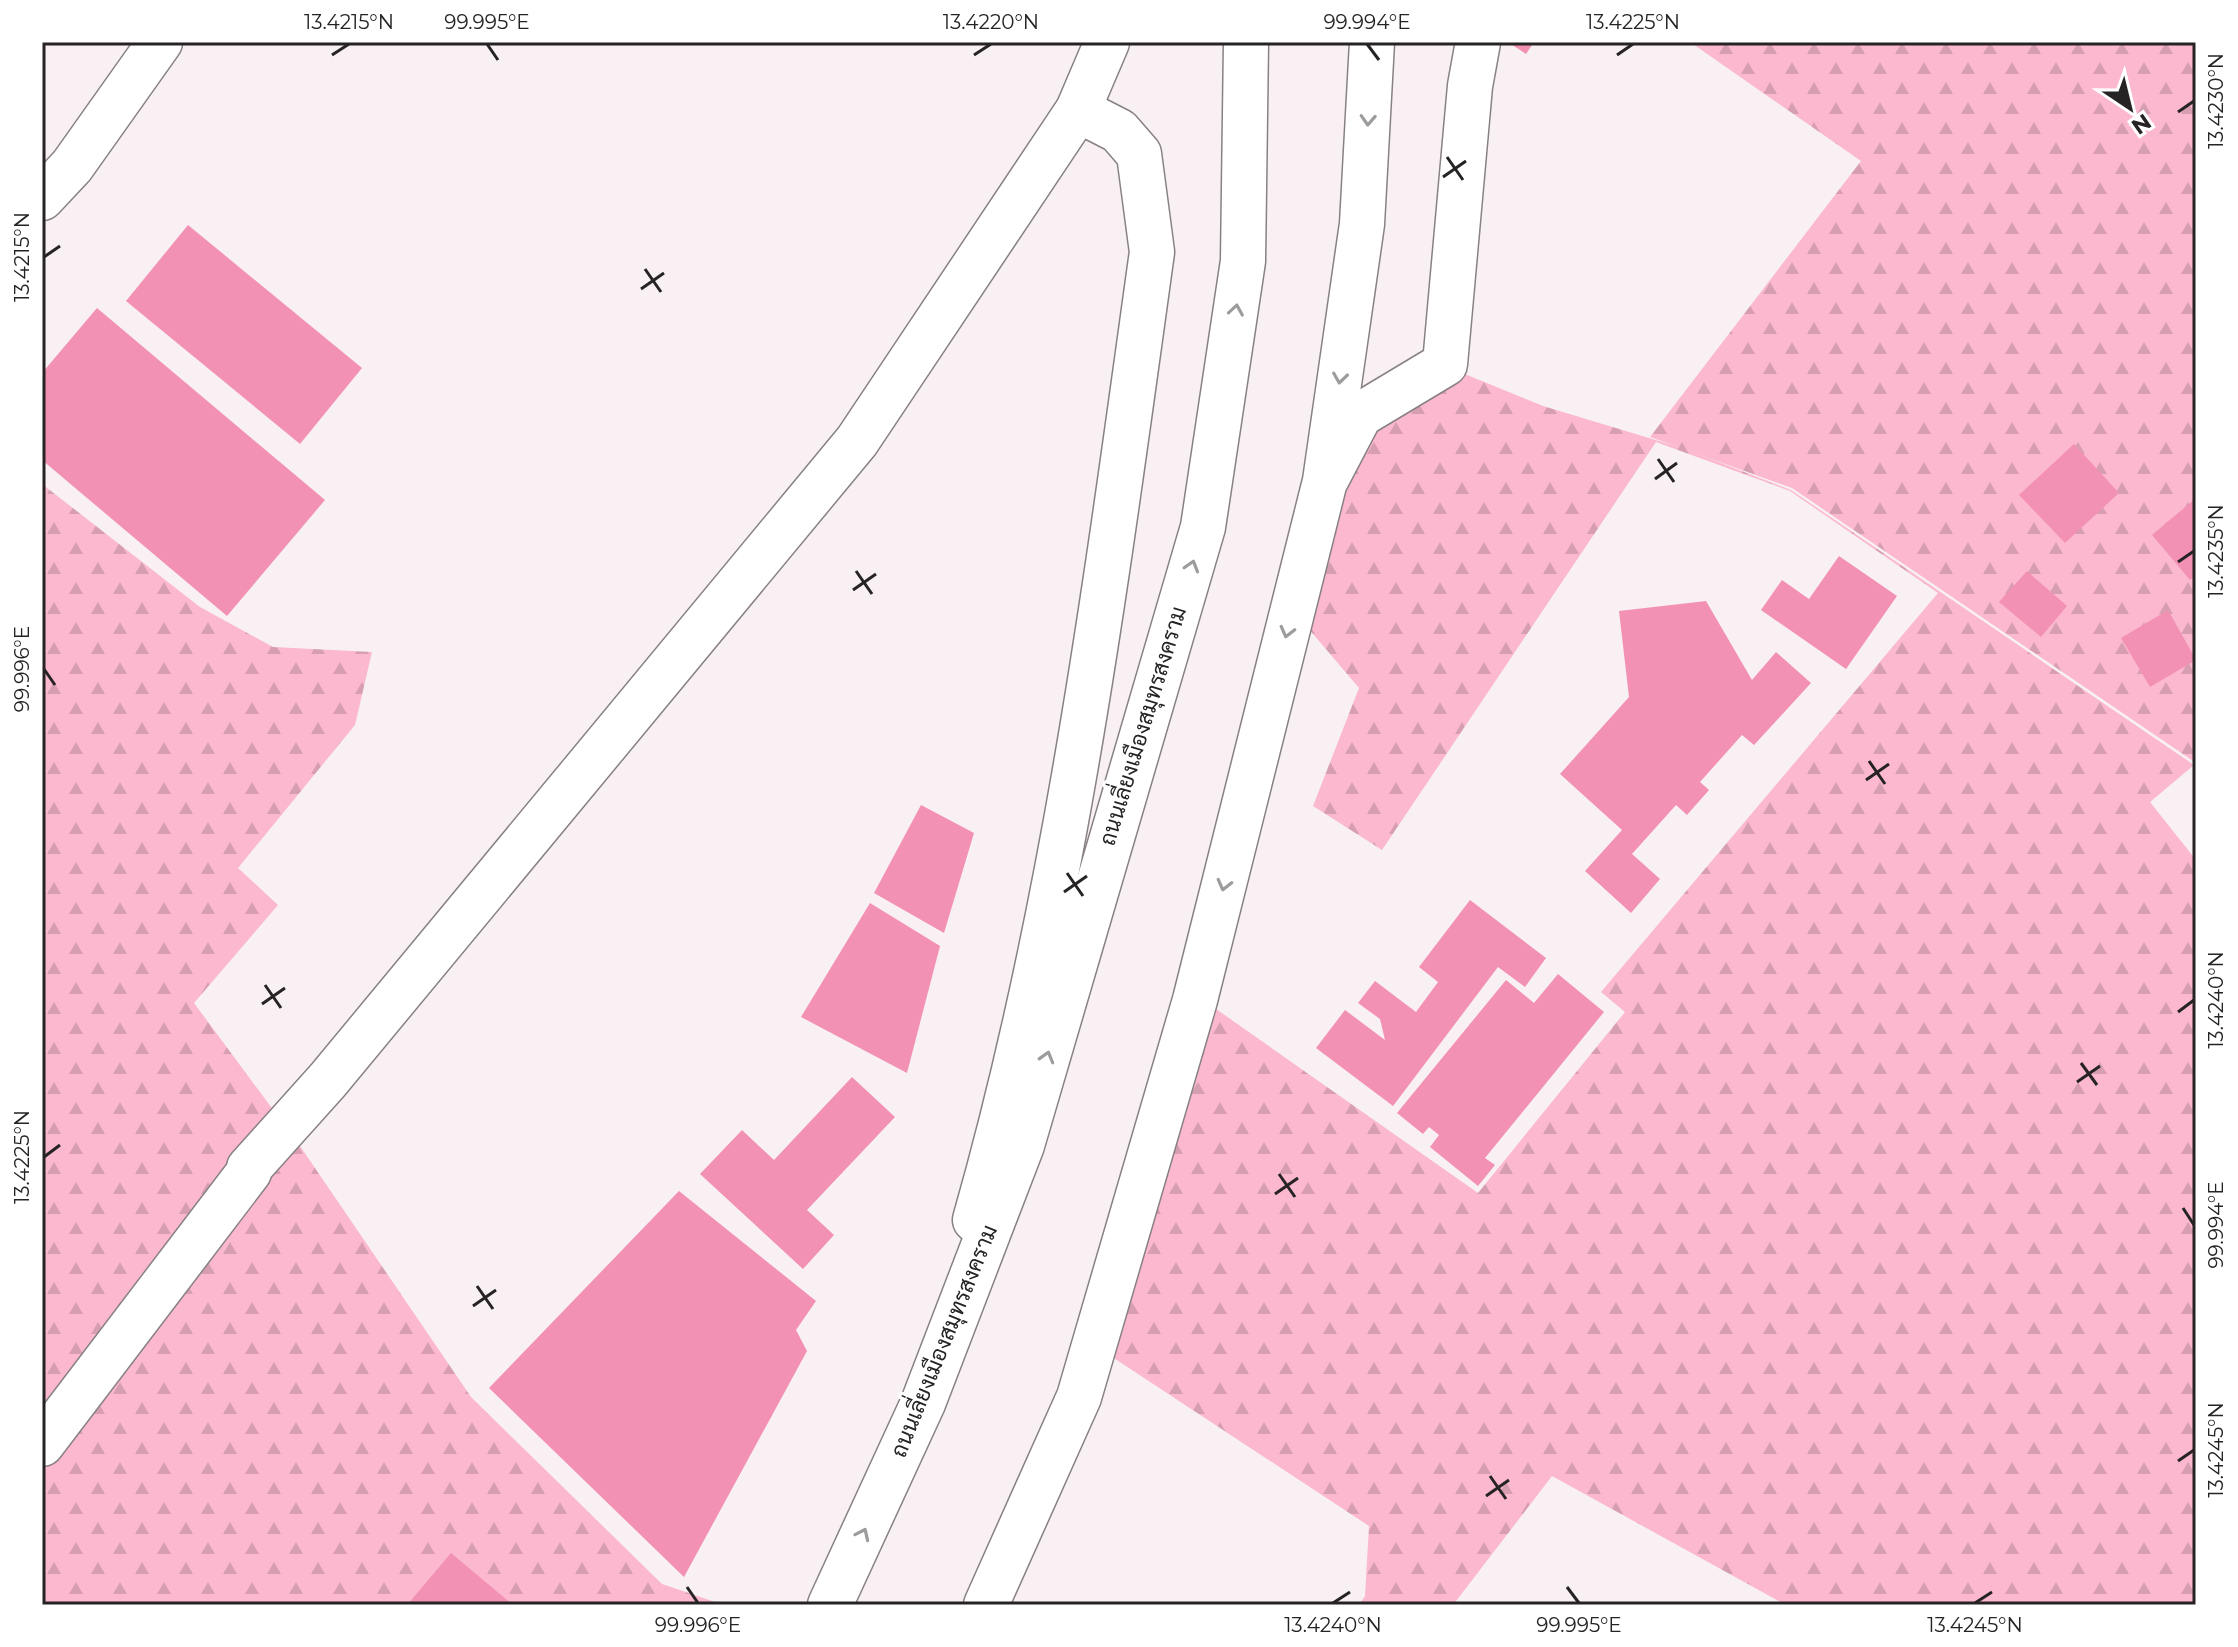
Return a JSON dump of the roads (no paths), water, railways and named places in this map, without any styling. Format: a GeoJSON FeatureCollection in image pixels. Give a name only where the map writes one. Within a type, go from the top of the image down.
{"type":"FeatureCollection","features":[{"type":"Feature","properties":{"kind":"main road"},"geometry":{"type":"LineString","coordinates":[[42,198],[72,166],[160,42]]}},
{"type":"Feature","properties":{"kind":"main road"},"geometry":{"type":"LineString","coordinates":[[42,1444],[249,1168],[328,1080],[857,441],[1078,110],[1107,42]]}},
{"type":"Feature","properties":{"kind":"main road","name":"ถนนเลี่ยงเมืองสมุทรสงคราม"},"geometry":{"type":"LineString","coordinates":[[830,1605],[923,1403],[1022,1145],[1203,527],[1243,261],[1246,42]]}},
{"type":"Feature","properties":{"kind":"main road"},"geometry":{"type":"LineString","coordinates":[[986,1605],[1079,1397],[1195,1000],[1325,481],[1362,224],[1372,42]]}},
{"type":"Feature","properties":{"kind":"main road"},"geometry":{"type":"LineString","coordinates":[[1325,481],[1360,415],[1445,364],[1470,86],[1478,42]]}},
{"type":"Feature","properties":{"kind":"main road"},"geometry":{"type":"LineString","coordinates":[[923,1403],[1000,1132],[1057,867],[1152,252],[1139,154],[1119,131],[1078,110]]}}]}
